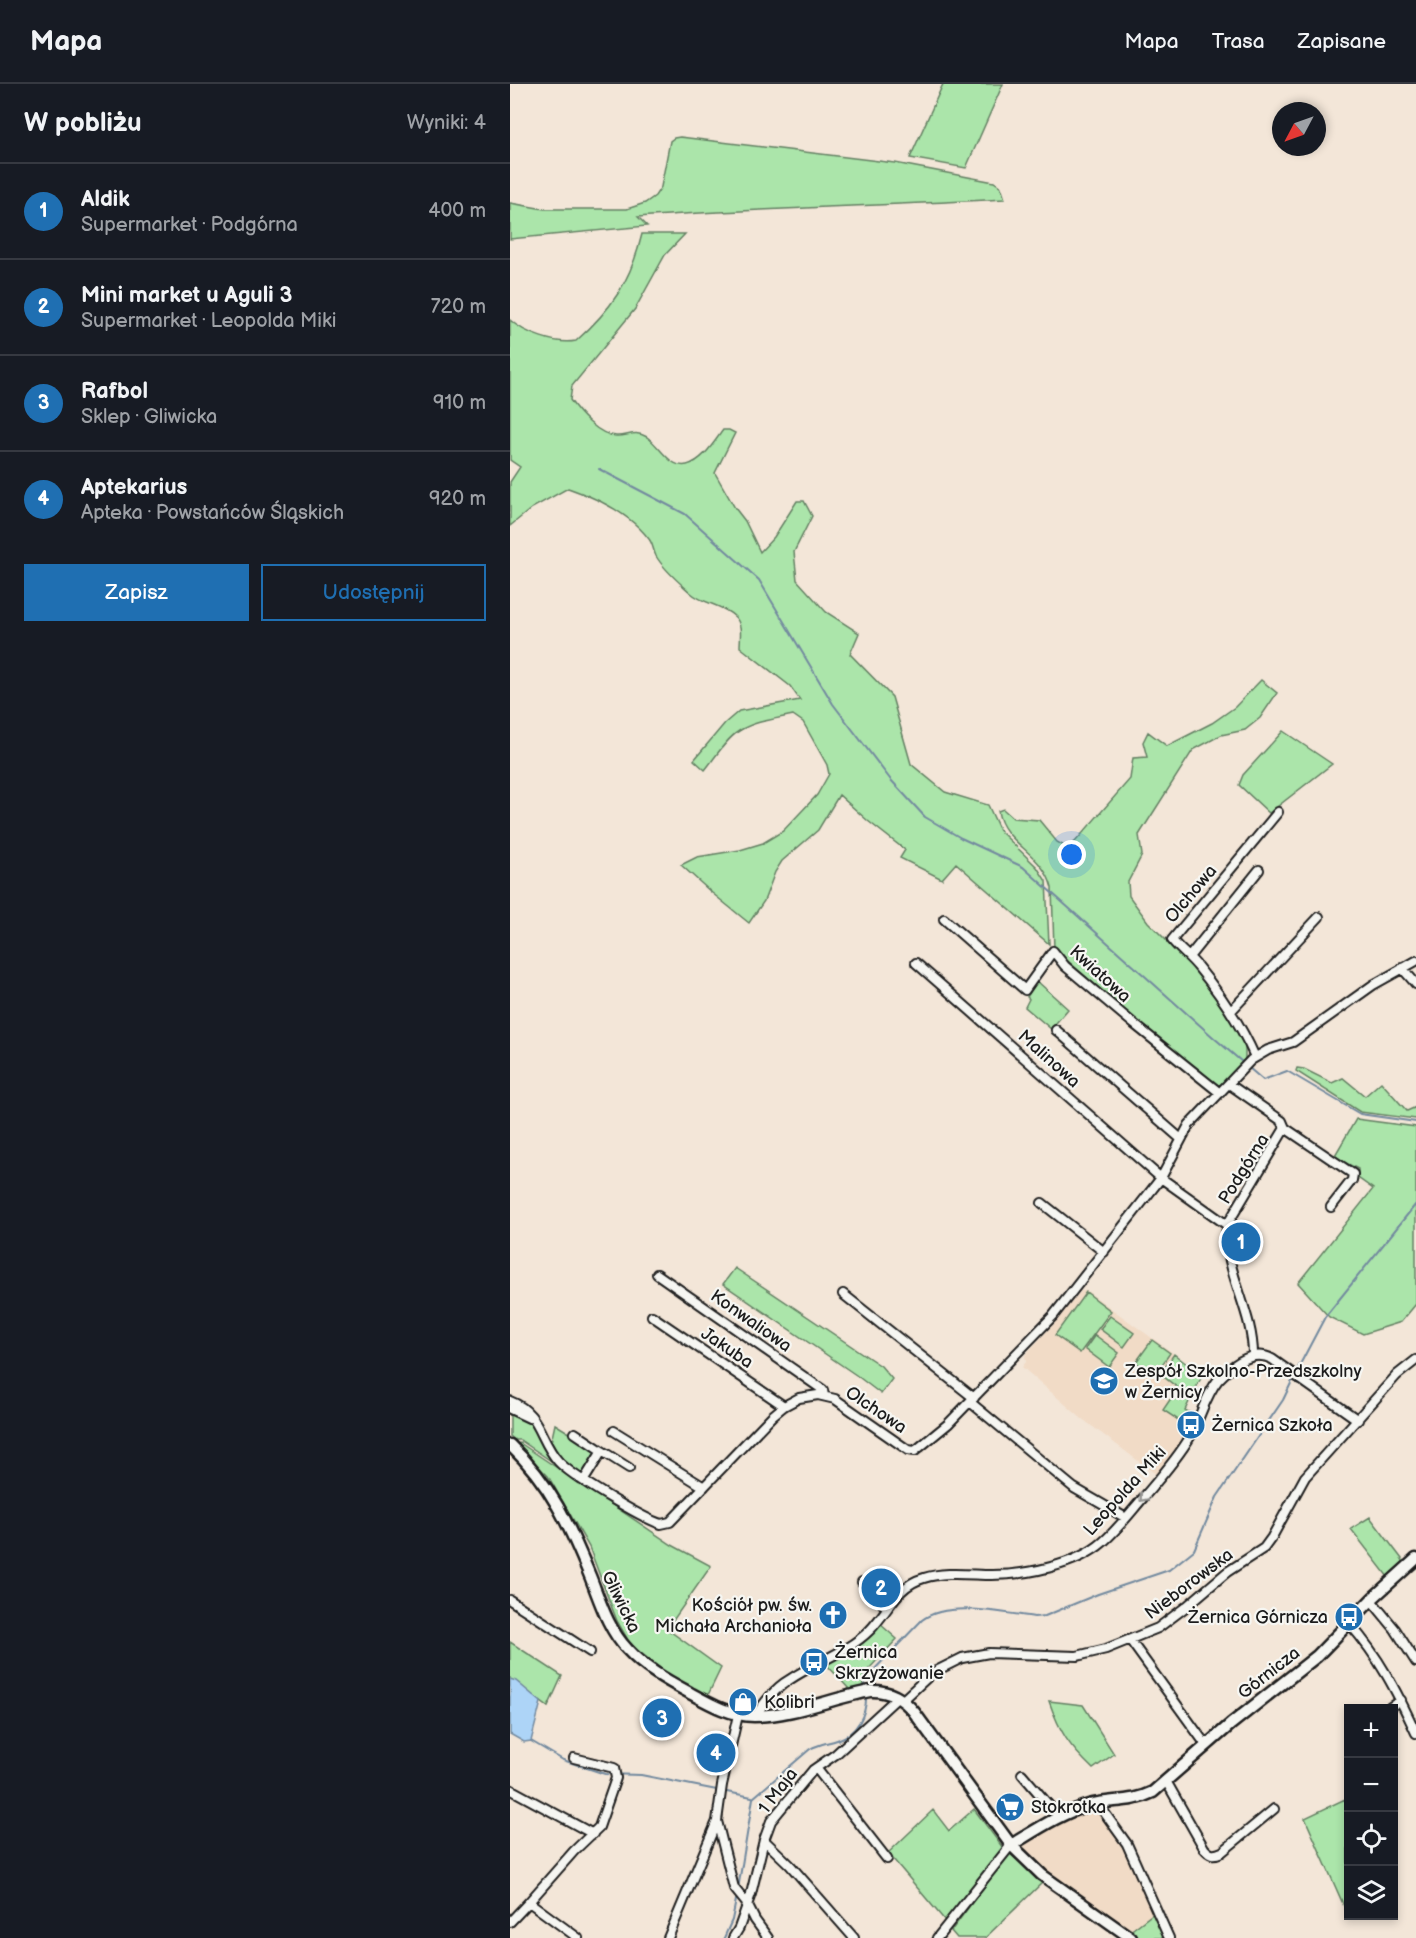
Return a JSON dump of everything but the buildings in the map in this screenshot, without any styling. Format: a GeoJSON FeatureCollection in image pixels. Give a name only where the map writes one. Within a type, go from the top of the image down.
{"type":"FeatureCollection","features":[{"type":"Feature","properties":{"kind":"street","name":"Olchowa"},"geometry":{"type":"LineString","coordinates":[[1249,1063],[1242,1028],[1189,957],[1172,940],[1278,812]]}},
{"type":"Feature","properties":{"kind":"street"},"geometry":{"type":"LineString","coordinates":[[1189,957],[1259,870]]}},
{"type":"Feature","properties":{"kind":"street"},"geometry":{"type":"LineString","coordinates":[[1231,1011],[1319,917]]}},
{"type":"Feature","properties":{"kind":"street","name":"Kwiatowa"},"geometry":{"type":"LineString","coordinates":[[944,919],[1025,990],[1053,951],[1065,966],[1220,1093]]}},
{"type":"Feature","properties":{"kind":"street","name":"Olchowa"},"geometry":{"type":"LineString","coordinates":[[510,1401],[525,1410],[537,1424],[557,1461],[647,1518],[665,1525],[772,1416],[784,1406],[805,1396],[824,1396],[845,1405],[912,1452],[916,1451],[972,1400],[1053,1316],[1161,1178],[1194,1119],[1249,1063],[1293,1042],[1373,985],[1416,961]]}},
{"type":"Feature","properties":{"kind":"street","name":"Malinowa"},"geometry":{"type":"LineString","coordinates":[[916,963],[1161,1178]]}},
{"type":"Feature","properties":{"kind":"street"},"geometry":{"type":"LineString","coordinates":[[1402,968],[1416,984]]}},
{"type":"Feature","properties":{"kind":"street"},"geometry":{"type":"LineString","coordinates":[[1056,1030],[1181,1139]]}},
{"type":"Feature","properties":{"kind":"street","name":"Podgórna"},"geometry":{"type":"LineString","coordinates":[[1229,1084],[1282,1121],[1285,1128],[1353,1174],[1352,1180],[1331,1207]]}},
{"type":"Feature","properties":{"kind":"street","name":"Podgórna"},"geometry":{"type":"LineString","coordinates":[[1253,1355],[1253,1338],[1227,1248],[1227,1225],[1285,1128]]}},
{"type":"Feature","properties":{"kind":"street","name":"Podgórna"},"geometry":{"type":"LineString","coordinates":[[1161,1178],[1227,1225]]}},
{"type":"Feature","properties":{"kind":"street"},"geometry":{"type":"LineString","coordinates":[[1042,1203],[1104,1252]]}},
{"type":"Feature","properties":{"kind":"street","name":"Konwaliowa"},"geometry":{"type":"LineString","coordinates":[[657,1274],[823,1390],[824,1396]]}},
{"type":"Feature","properties":{"kind":"street"},"geometry":{"type":"LineString","coordinates":[[843,1294],[1074,1488],[1126,1518]]}},
{"type":"Feature","properties":{"kind":"street","name":"Jakuba"},"geometry":{"type":"LineString","coordinates":[[652,1316],[784,1406]]}},
{"type":"Feature","properties":{"kind":"street"},"geometry":{"type":"LineString","coordinates":[[1253,1355],[1267,1356],[1358,1420]]}},
{"type":"Feature","properties":{"kind":"street","name":"Leopolda Miki"},"geometry":{"type":"LineString","coordinates":[[755,1716],[785,1682],[859,1640],[907,1585],[926,1577],[949,1574],[1016,1574],[1064,1563],[1098,1546],[1126,1518],[1183,1447],[1215,1384],[1240,1362],[1253,1355]]}},
{"type":"Feature","properties":{"kind":"street","name":"Nieborowska"},"geometry":{"type":"LineString","coordinates":[[900,1698],[937,1670],[970,1655],[996,1653],[1072,1656],[1106,1649],[1150,1632],[1165,1623],[1230,1569],[1264,1548],[1305,1477],[1402,1370],[1416,1360]]}},
{"type":"Feature","properties":{"kind":"street"},"geometry":{"type":"LineString","coordinates":[[510,1409],[537,1424]]}},
{"type":"Feature","properties":{"kind":"street"},"geometry":{"type":"LineString","coordinates":[[614,1431],[704,1487]]}},
{"type":"Feature","properties":{"kind":"street"},"geometry":{"type":"LineString","coordinates":[[575,1433],[629,1468]]}},
{"type":"Feature","properties":{"kind":"street","name":"Gliwicka"},"geometry":{"type":"LineString","coordinates":[[510,1445],[528,1462],[552,1495],[576,1543],[611,1625],[626,1649],[664,1678],[704,1701],[738,1715],[755,1716],[780,1713],[865,1693],[885,1692],[900,1698]]}},
{"type":"Feature","properties":{"kind":"street"},"geometry":{"type":"LineString","coordinates":[[584,1480],[602,1451]]}},
{"type":"Feature","properties":{"kind":"street","name":"Górnicza"},"geometry":{"type":"LineString","coordinates":[[1011,1845],[1059,1817],[1091,1804],[1142,1797],[1166,1781],[1206,1745],[1317,1656],[1371,1600],[1416,1559]]}},
{"type":"Feature","properties":{"kind":"street"},"geometry":{"type":"LineString","coordinates":[[862,1582],[887,1608]]}},
{"type":"Feature","properties":{"kind":"street"},"geometry":{"type":"LineString","coordinates":[[510,1600],[590,1652]]}},
{"type":"Feature","properties":{"kind":"street"},"geometry":{"type":"LineString","coordinates":[[1371,1600],[1395,1629],[1416,1662]]}},
{"type":"Feature","properties":{"kind":"street"},"geometry":{"type":"LineString","coordinates":[[1349,1623],[1383,1667],[1416,1733]]}},
{"type":"Feature","properties":{"kind":"street"},"geometry":{"type":"LineString","coordinates":[[1130,1640],[1206,1745]]}},
{"type":"Feature","properties":{"kind":"street"},"geometry":{"type":"LineString","coordinates":[[900,1698],[919,1717],[1011,1845],[1042,1875],[1131,1938]]}},
{"type":"Feature","properties":{"kind":"street","name":"1 Maja"},"geometry":{"type":"LineString","coordinates":[[733,1938],[747,1904],[771,1821],[816,1768],[836,1754],[900,1698]]}},
{"type":"Feature","properties":{"kind":"street"},"geometry":{"type":"LineString","coordinates":[[1395,1704],[1401,1700]]}},
{"type":"Feature","properties":{"kind":"street"},"geometry":{"type":"LineString","coordinates":[[668,1938],[717,1821],[722,1785],[738,1715]]}},
{"type":"Feature","properties":{"kind":"street"},"geometry":{"type":"LineString","coordinates":[[510,1922],[574,1851],[599,1827],[616,1775],[614,1768],[574,1758]]}},
{"type":"Feature","properties":{"kind":"street"},"geometry":{"type":"LineString","coordinates":[[816,1768],[887,1859]]}},
{"type":"Feature","properties":{"kind":"street"},"geometry":{"type":"LineString","coordinates":[[1022,1774],[1059,1817]]}},
{"type":"Feature","properties":{"kind":"street"},"geometry":{"type":"LineString","coordinates":[[1166,1781],[1204,1848],[1215,1855],[1222,1852],[1274,1809]]}},
{"type":"Feature","properties":{"kind":"street"},"geometry":{"type":"LineString","coordinates":[[510,1789],[593,1834]]}},
{"type":"Feature","properties":{"kind":"street"},"geometry":{"type":"LineString","coordinates":[[1100,1803],[1127,1844],[1169,1938]]}},
{"type":"Feature","properties":{"kind":"street"},"geometry":{"type":"LineString","coordinates":[[717,1821],[734,1888],[768,1938]]}},
{"type":"Feature","properties":{"kind":"street"},"geometry":{"type":"LineString","coordinates":[[764,1840],[790,1865],[854,1938]]}},
{"type":"Feature","properties":{"kind":"street"},"geometry":{"type":"LineString","coordinates":[[937,1938],[1011,1845]]}},
{"type":"Feature","properties":{"kind":"street"},"geometry":{"type":"LineString","coordinates":[[529,1902],[578,1938]]}},
{"type":"Feature","properties":{"kind":"shaded area","name":"Zespół Szkolno-Przedszkolny w Żernicy"},"geometry":{"type":"Polygon","coordinates":[[[1081,1291],[1087,1291],[1174,1354],[1160,1374],[1178,1388],[1163,1410],[1187,1427],[1184,1433],[1186,1437],[1157,1475],[1081,1418],[1022,1367],[1026,1362],[1025,1355],[1081,1291]]]}},
{"type":"Feature","properties":{"kind":"shaded area"},"geometry":{"type":"Polygon","coordinates":[[[1094,1808],[1123,1843],[1154,1913],[1129,1932],[1044,1874],[1019,1848],[1074,1815],[1094,1808]]]}},
{"type":"Feature","properties":{"kind":"green space"},"geometry":{"type":"Polygon","coordinates":[[[943,84],[1003,84],[966,168],[910,158],[943,84]]]}},
{"type":"Feature","properties":{"kind":"green space"},"geometry":{"type":"Polygon","coordinates":[[[680,137],[895,163],[994,182],[1001,187],[1005,199],[638,217],[647,226],[510,239],[510,203],[544,209],[627,209],[645,203],[655,196],[661,187],[670,141],[680,137]]]}},
{"type":"Feature","properties":{"kind":"green space"},"geometry":{"type":"Polygon","coordinates":[[[642,234],[685,234],[665,255],[635,309],[572,386],[570,400],[584,417],[602,432],[616,436],[635,433],[647,437],[670,460],[681,465],[698,460],[723,430],[735,433],[715,473],[745,521],[760,552],[774,537],[797,501],[804,501],[812,516],[794,552],[797,580],[826,612],[859,633],[850,654],[892,697],[911,764],[945,792],[988,805],[1000,831],[1037,867],[1046,881],[1049,944],[956,863],[942,879],[900,858],[905,850],[839,795],[818,830],[782,861],[775,872],[764,901],[749,923],[681,865],[697,857],[740,850],[763,843],[783,831],[817,795],[829,774],[827,765],[803,722],[793,715],[758,723],[739,731],[725,744],[705,770],[694,760],[725,723],[739,711],[800,700],[790,686],[740,647],[741,635],[738,620],[724,609],[696,597],[667,571],[656,556],[649,539],[623,515],[601,502],[568,488],[532,508],[510,526],[510,482],[520,467],[510,460],[510,320],[523,329],[550,340],[576,341],[600,318],[618,294],[632,266],[642,234]]]}},
{"type":"Feature","properties":{"kind":"green space"},"geometry":{"type":"Polygon","coordinates":[[[1261,680],[1277,693],[1260,718],[1245,730],[1221,735],[1193,750],[1139,835],[1142,855],[1128,882],[1129,896],[1148,922],[1192,966],[1225,1010],[1245,1046],[1245,1059],[1219,1089],[1054,949],[1052,888],[1040,865],[1007,832],[998,811],[1003,809],[1013,818],[1039,820],[1057,842],[1066,847],[1075,842],[1130,779],[1133,758],[1147,757],[1143,742],[1148,732],[1167,746],[1212,723],[1235,707],[1261,680]]]}},
{"type":"Feature","properties":{"kind":"green space"},"geometry":{"type":"Polygon","coordinates":[[[1283,731],[1332,764],[1269,813],[1239,785],[1243,775],[1283,731]]]}},
{"type":"Feature","properties":{"kind":"green space"},"geometry":{"type":"Polygon","coordinates":[[[1037,981],[1068,1009],[1051,1029],[1025,1007],[1029,999],[1027,997],[1037,981]]]}},
{"type":"Feature","properties":{"kind":"green space"},"geometry":{"type":"Polygon","coordinates":[[[1297,1068],[1304,1069],[1332,1083],[1343,1078],[1365,1096],[1381,1082],[1407,1111],[1416,1107],[1416,1119],[1360,1112],[1296,1071],[1297,1068]]]}},
{"type":"Feature","properties":{"kind":"green space"},"geometry":{"type":"Polygon","coordinates":[[[1356,1119],[1416,1127],[1416,1304],[1401,1322],[1363,1334],[1329,1317],[1298,1283],[1373,1189],[1358,1178],[1358,1169],[1334,1157],[1356,1119]]]}},
{"type":"Feature","properties":{"kind":"green space"},"geometry":{"type":"Polygon","coordinates":[[[735,1268],[881,1366],[892,1379],[881,1394],[723,1284],[735,1268]]]}},
{"type":"Feature","properties":{"kind":"green space"},"geometry":{"type":"Polygon","coordinates":[[[1086,1292],[1111,1311],[1080,1353],[1055,1335],[1086,1292]]]}},
{"type":"Feature","properties":{"kind":"green space"},"geometry":{"type":"Polygon","coordinates":[[[1110,1316],[1134,1333],[1124,1347],[1100,1329],[1110,1316]]]}},
{"type":"Feature","properties":{"kind":"green space"},"geometry":{"type":"Polygon","coordinates":[[[1095,1335],[1119,1353],[1109,1367],[1085,1349],[1095,1335]]]}},
{"type":"Feature","properties":{"kind":"green space"},"geometry":{"type":"Polygon","coordinates":[[[1152,1340],[1170,1353],[1155,1375],[1136,1362],[1152,1340]]]}},
{"type":"Feature","properties":{"kind":"green space"},"geometry":{"type":"Polygon","coordinates":[[[1174,1354],[1202,1376],[1185,1410],[1195,1416],[1189,1427],[1163,1410],[1178,1388],[1160,1374],[1174,1354]]]}},
{"type":"Feature","properties":{"kind":"green space"},"geometry":{"type":"Polygon","coordinates":[[[510,1412],[526,1420],[532,1426],[554,1463],[520,1440],[515,1440],[510,1436],[510,1412]]]}},
{"type":"Feature","properties":{"kind":"green space"},"geometry":{"type":"Polygon","coordinates":[[[555,1424],[597,1450],[582,1475],[563,1461],[551,1442],[555,1424]]]}},
{"type":"Feature","properties":{"kind":"green space"},"geometry":{"type":"Polygon","coordinates":[[[520,1443],[672,1545],[711,1566],[667,1629],[721,1668],[707,1697],[669,1675],[631,1645],[617,1621],[589,1547],[548,1476],[516,1444],[520,1443]]]}},
{"type":"Feature","properties":{"kind":"green space"},"geometry":{"type":"Polygon","coordinates":[[[1370,1517],[1405,1563],[1388,1577],[1351,1529],[1370,1517]]]}},
{"type":"Feature","properties":{"kind":"green space"},"geometry":{"type":"Polygon","coordinates":[[[880,1624],[897,1639],[864,1674],[862,1689],[850,1690],[826,1664],[857,1647],[880,1624]]]}},
{"type":"Feature","properties":{"kind":"green space"},"geometry":{"type":"Polygon","coordinates":[[[510,1642],[562,1676],[548,1707],[510,1679],[510,1642]]]}},
{"type":"Feature","properties":{"kind":"green space"},"geometry":{"type":"Polygon","coordinates":[[[1049,1701],[1083,1705],[1114,1754],[1093,1769],[1066,1738],[1049,1701]]]}},
{"type":"Feature","properties":{"kind":"green space"},"geometry":{"type":"Polygon","coordinates":[[[1344,1799],[1344,1906],[1305,1818],[1344,1799]]]}},
{"type":"Feature","properties":{"kind":"green space"},"geometry":{"type":"Polygon","coordinates":[[[974,1809],[1003,1848],[947,1923],[888,1853],[933,1810],[949,1831],[974,1809]]]}},
{"type":"Feature","properties":{"kind":"green space"},"geometry":{"type":"Polygon","coordinates":[[[1009,1853],[1043,1882],[985,1938],[957,1938],[951,1931],[1009,1853]]]}},
{"type":"Feature","properties":{"kind":"green space"},"geometry":{"type":"Polygon","coordinates":[[[1154,1913],[1166,1938],[1135,1938],[1129,1932],[1154,1913]]]}},
{"type":"Feature","properties":{"kind":"water"},"geometry":{"type":"Polygon","coordinates":[[[510,1679],[516,1681],[541,1702],[531,1741],[524,1742],[510,1734],[510,1679]]]}},
{"type":"Feature","properties":{"kind":"waterway"},"geometry":{"type":"LineString","coordinates":[[599,469],[685,514],[759,580],[833,704],[890,779],[925,817],[961,838],[1023,867],[1263,1080],[1287,1071],[1360,1114],[1416,1122]]}},
{"type":"Feature","properties":{"kind":"waterway"},"geometry":{"type":"LineString","coordinates":[[1296,1372],[1325,1317],[1416,1204]]}},
{"type":"Feature","properties":{"kind":"waterway"},"geometry":{"type":"LineString","coordinates":[[865,1689],[868,1676],[922,1620],[933,1614],[961,1609],[1034,1617],[1045,1616],[1098,1594],[1169,1570],[1194,1550],[1217,1497],[1283,1400],[1294,1377]]}},
{"type":"Feature","properties":{"kind":"waterway"},"geometry":{"type":"LineString","coordinates":[[738,1889],[753,1798],[810,1749],[850,1733],[863,1716],[866,1695]]}},
{"type":"Feature","properties":{"kind":"waterway"},"geometry":{"type":"LineString","coordinates":[[531,1741],[563,1760],[605,1774],[641,1775],[752,1797]]}},
{"type":"Feature","properties":{"kind":"waterway"},"geometry":{"type":"LineString","coordinates":[[724,1938],[732,1920],[737,1895]]}},
{"type":"Feature","properties":{"kind":"place","name":"Aldik"},"geometry":{"type":"Point","coordinates":[1241,1242]}},
{"type":"Feature","properties":{"kind":"place","name":"Zespół Szkolno-Przedszkolny w Żernicy"},"geometry":{"type":"Point","coordinates":[1104,1381]}},
{"type":"Feature","properties":{"kind":"place","name":"Żernica Szkoła"},"geometry":{"type":"Point","coordinates":[1191,1425]}},
{"type":"Feature","properties":{"kind":"place","name":"Mini market u Aguli 3"},"geometry":{"type":"Point","coordinates":[881,1588]}},
{"type":"Feature","properties":{"kind":"place","name":"Kościół pw. św. Michała Archanioła"},"geometry":{"type":"Point","coordinates":[833,1615]}},
{"type":"Feature","properties":{"kind":"place","name":"Żernica Górnicza"},"geometry":{"type":"Point","coordinates":[1349,1617]}},
{"type":"Feature","properties":{"kind":"place","name":"Żernica Skrzyżowanie"},"geometry":{"type":"Point","coordinates":[814,1662]}},
{"type":"Feature","properties":{"kind":"place","name":"Kolibri"},"geometry":{"type":"Point","coordinates":[743,1702]}},
{"type":"Feature","properties":{"kind":"place","name":"Rafbol"},"geometry":{"type":"Point","coordinates":[662,1718]}},
{"type":"Feature","properties":{"kind":"place","name":"Aptekarius"},"geometry":{"type":"Point","coordinates":[716,1753]}},
{"type":"Feature","properties":{"kind":"place","name":"Stokrotka"},"geometry":{"type":"Point","coordinates":[1010,1807]}}]}
